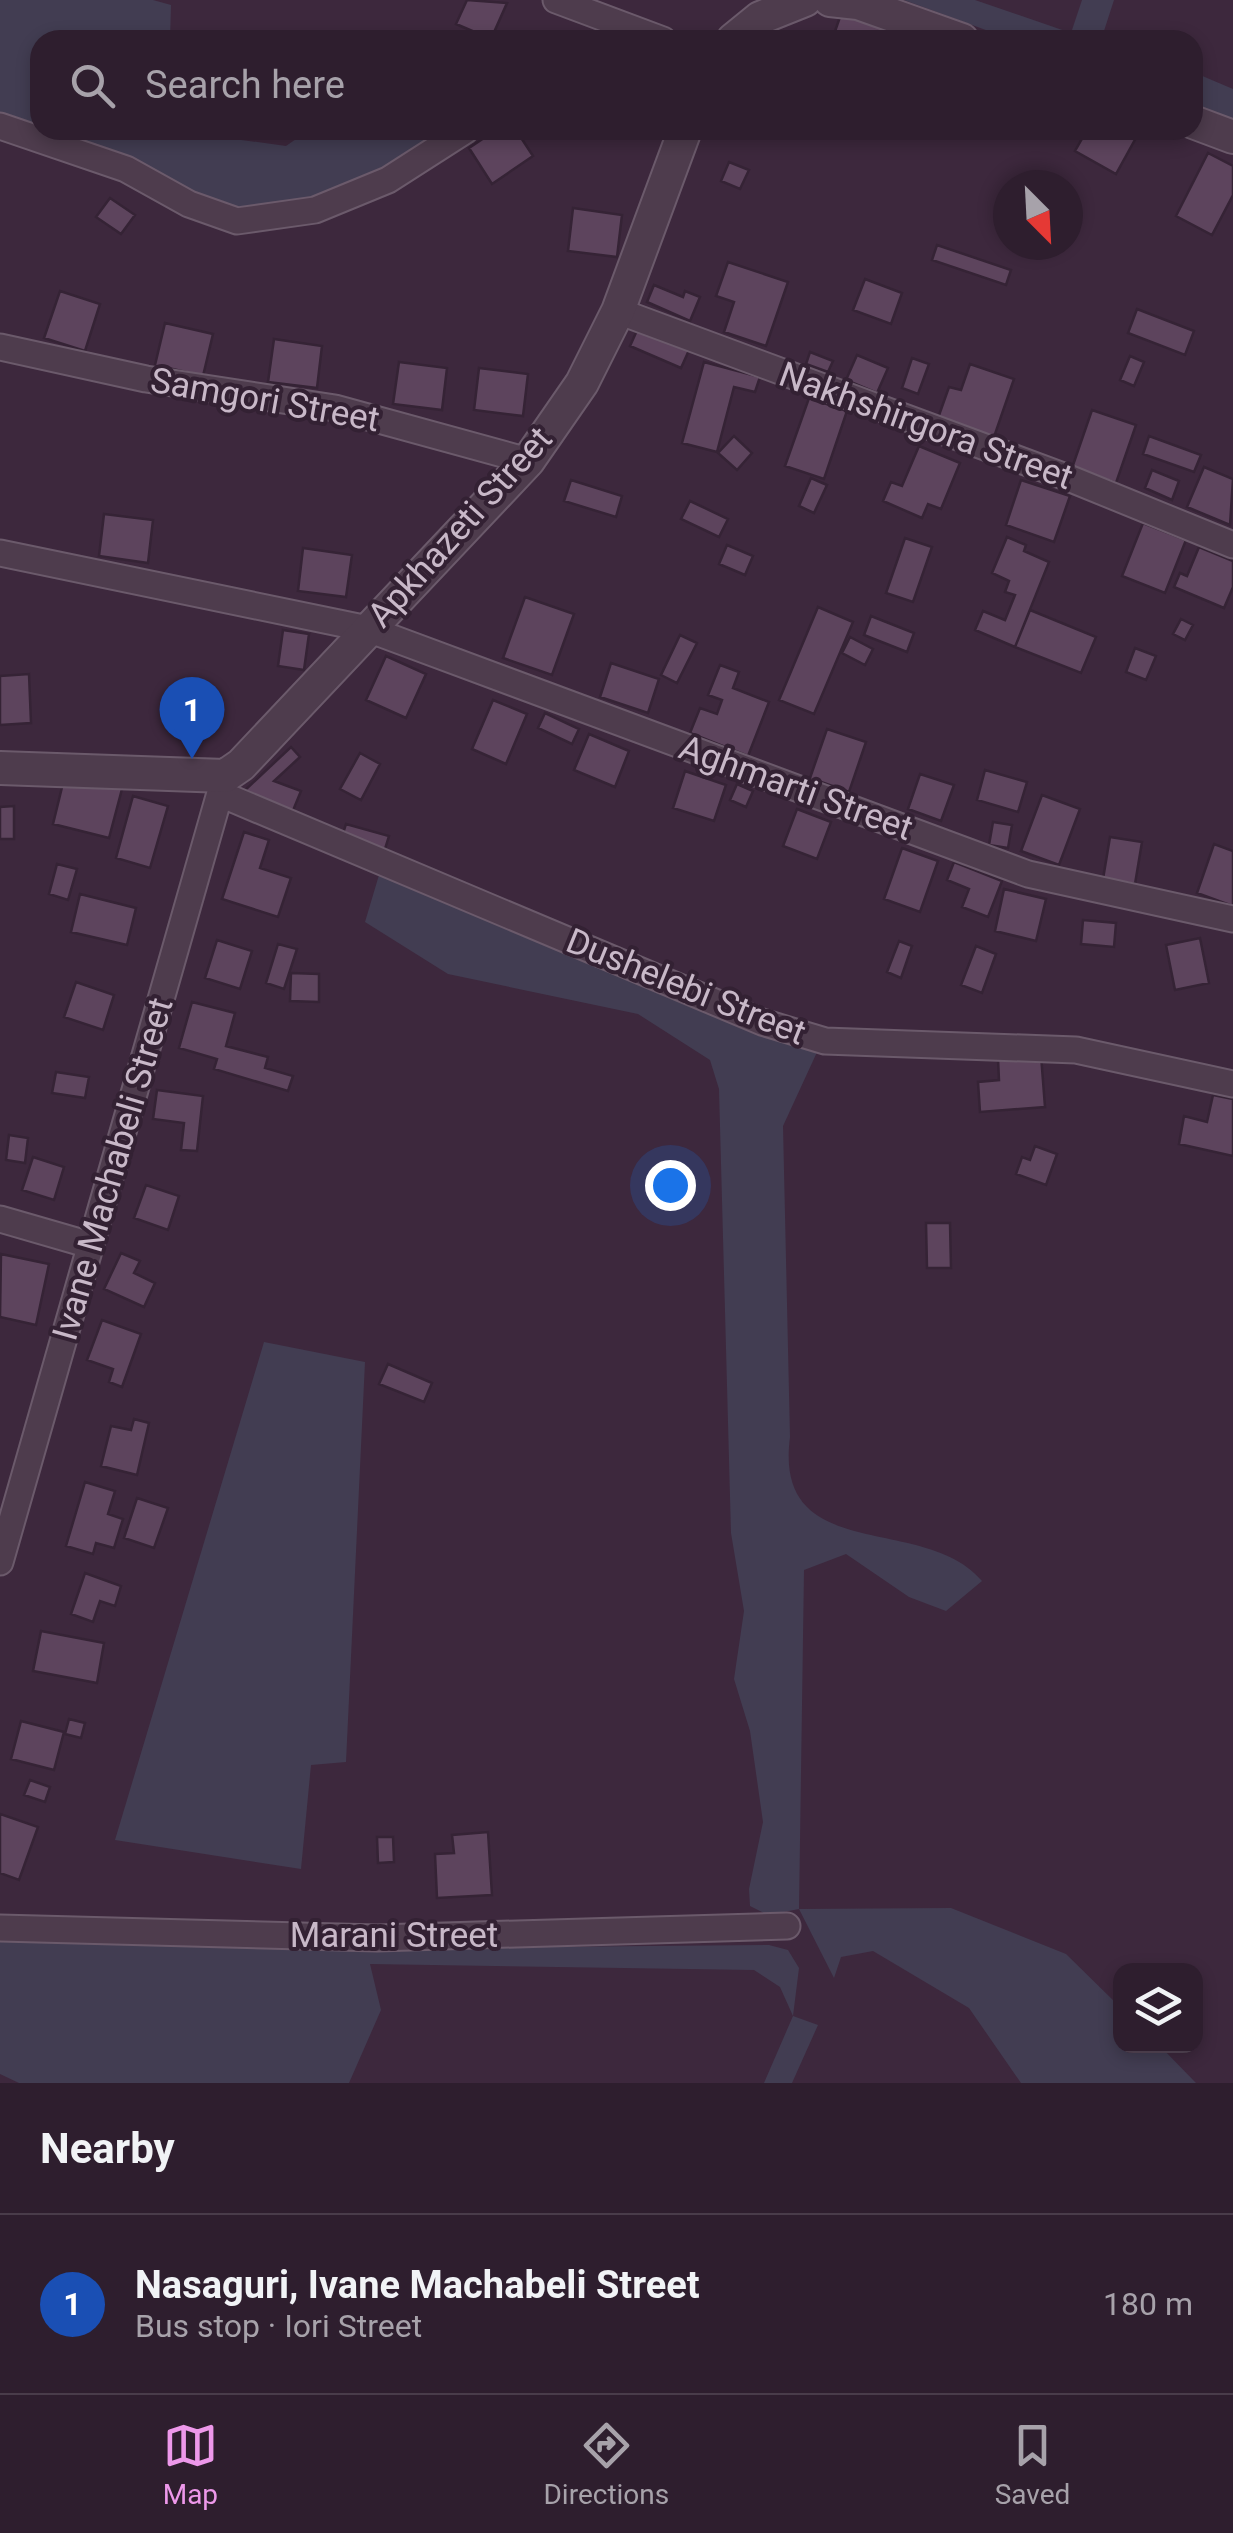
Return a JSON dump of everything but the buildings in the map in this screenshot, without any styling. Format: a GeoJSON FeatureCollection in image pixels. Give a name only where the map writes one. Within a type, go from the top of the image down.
{"type":"FeatureCollection","features":[{"type":"Feature","properties":{"kind":"street"},"geometry":{"type":"LineString","coordinates":[[556,0],[634,30]]}},
{"type":"Feature","properties":{"kind":"street"},"geometry":{"type":"LineString","coordinates":[[830,0],[858,3],[934,30]]}},
{"type":"Feature","properties":{"kind":"street"},"geometry":{"type":"LineString","coordinates":[[748,30],[790,1]]}},
{"type":"Feature","properties":{"kind":"street"},"geometry":{"type":"LineString","coordinates":[[0,126],[30,136]]}},
{"type":"Feature","properties":{"kind":"street"},"geometry":{"type":"LineString","coordinates":[[1203,126],[1233,136]]}},
{"type":"Feature","properties":{"kind":"street"},"geometry":{"type":"LineString","coordinates":[[41,140],[126,169],[189,204],[237,221],[315,210],[388,180],[450,140]]}},
{"type":"Feature","properties":{"kind":"street","name":"Apkhazeti Street"},"geometry":{"type":"LineString","coordinates":[[224,785],[528,460],[582,383],[618,311],[681,140]]}},
{"type":"Feature","properties":{"kind":"street","name":"Nakhshirgora Street"},"geometry":{"type":"LineString","coordinates":[[618,311],[1066,478],[1233,545]]}},
{"type":"Feature","properties":{"kind":"street","name":"Samgori Street"},"geometry":{"type":"LineString","coordinates":[[0,347],[146,379],[335,408],[528,460]]}},
{"type":"Feature","properties":{"kind":"street","name":"Aghmarti Street"},"geometry":{"type":"LineString","coordinates":[[0,553],[368,629],[1028,874],[1233,919]]}},
{"type":"Feature","properties":{"kind":"street"},"geometry":{"type":"LineString","coordinates":[[0,768],[224,785]]}},
{"type":"Feature","properties":{"kind":"street","name":"Dushelebi Street"},"geometry":{"type":"LineString","coordinates":[[224,785],[762,1022],[825,1041],[1076,1050],[1233,1084]]}},
{"type":"Feature","properties":{"kind":"street","name":"Ivane Machabeli Street"},"geometry":{"type":"LineString","coordinates":[[0,1562],[224,785]]}},
{"type":"Feature","properties":{"kind":"street"},"geometry":{"type":"LineString","coordinates":[[0,1218],[90,1246]]}},
{"type":"Feature","properties":{"kind":"street","name":"Marani Street"},"geometry":{"type":"LineString","coordinates":[[0,1928],[377,1938],[788,1926]]}},
{"type":"Feature","properties":{"kind":"shaded area"},"geometry":{"type":"Polygon","coordinates":[[[0,0],[153,0],[171,5],[170,30],[30,30],[30,129],[0,116],[0,0]]]}},
{"type":"Feature","properties":{"kind":"shaded area"},"geometry":{"type":"Polygon","coordinates":[[[904,0],[975,0],[1062,30],[986,30],[904,0]]]}},
{"type":"Feature","properties":{"kind":"shaded area"},"geometry":{"type":"Polygon","coordinates":[[[1082,0],[1114,0],[1104,30],[1072,30],[1082,0]]]}},
{"type":"Feature","properties":{"kind":"shaded area"},"geometry":{"type":"Polygon","coordinates":[[[1203,76],[1233,89],[1233,121],[1203,110],[1203,76]]]}},
{"type":"Feature","properties":{"kind":"shaded area"},"geometry":{"type":"Polygon","coordinates":[[[55,140],[242,140],[286,146],[295,140],[428,140],[335,193],[264,210],[205,200],[55,140]]]}},
{"type":"Feature","properties":{"kind":"shaded area"},"geometry":{"type":"Polygon","coordinates":[[[379,875],[746,1030],[818,1050],[783,1126],[791,1478],[805,1505],[828,1521],[956,1560],[982,1581],[946,1611],[909,1597],[846,1554],[804,1570],[799,1909],[768,1915],[750,1906],[749,1889],[763,1822],[750,1731],[734,1679],[744,1611],[731,1533],[719,1089],[710,1060],[638,1014],[448,974],[365,922],[379,875]]]}},
{"type":"Feature","properties":{"kind":"shaded area"},"geometry":{"type":"Polygon","coordinates":[[[264,1342],[365,1362],[346,1762],[311,1765],[301,1869],[115,1840],[264,1342]]]}},
{"type":"Feature","properties":{"kind":"shaded area"},"geometry":{"type":"Polygon","coordinates":[[[951,1908],[1066,1954],[1113,2000],[1113,2053],[1167,2053],[1196,2083],[1021,2083],[969,2008],[873,1951],[841,1957],[834,1978],[799,1909],[951,1908]]]}},
{"type":"Feature","properties":{"kind":"shaded area"},"geometry":{"type":"Polygon","coordinates":[[[0,1940],[329,1949],[769,1945],[788,1950],[799,1968],[793,2016],[780,1987],[754,1970],[370,1964],[381,2010],[349,2083],[19,2083],[0,2074],[0,1940]]]}},
{"type":"Feature","properties":{"kind":"shaded area"},"geometry":{"type":"Polygon","coordinates":[[[793,2016],[818,2025],[792,2083],[764,2083],[793,2016]]]}},
{"type":"Feature","properties":{"kind":"place","name":"Nasaguri, Ivane Machabeli Street"},"geometry":{"type":"Point","coordinates":[192,759]}}]}
